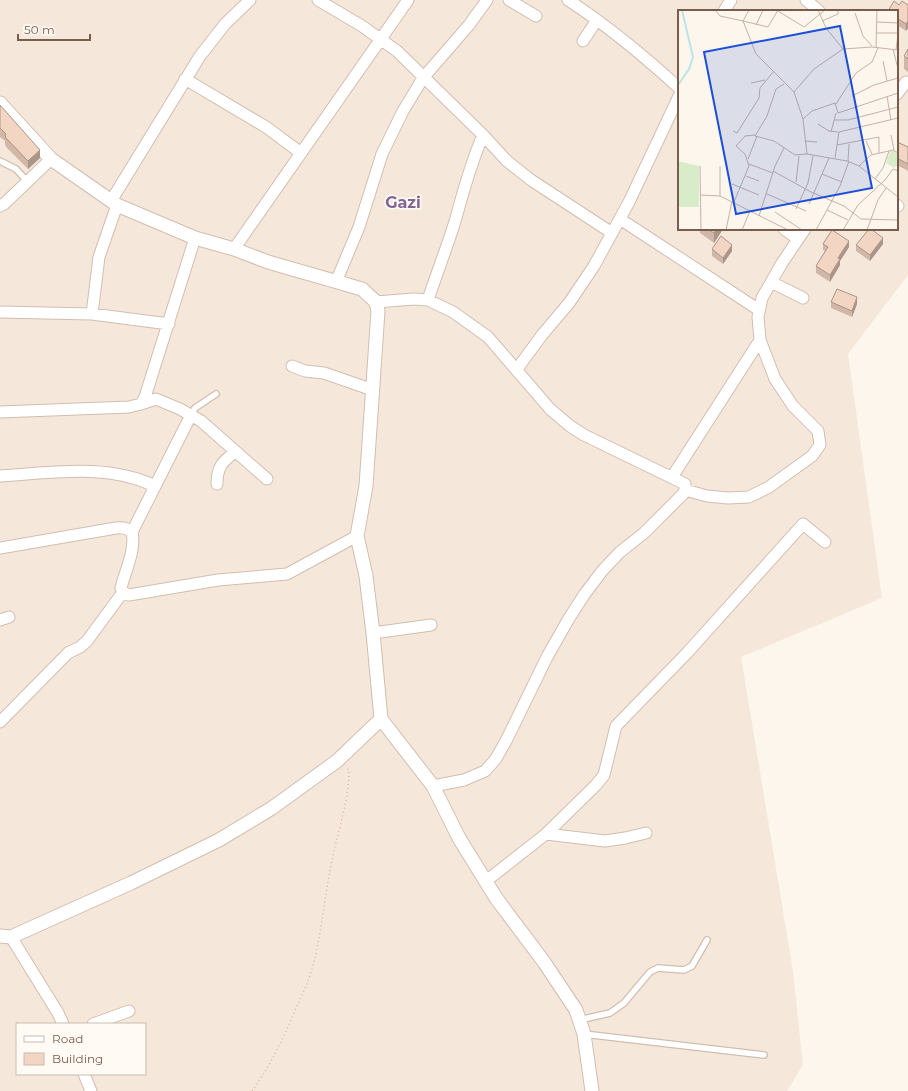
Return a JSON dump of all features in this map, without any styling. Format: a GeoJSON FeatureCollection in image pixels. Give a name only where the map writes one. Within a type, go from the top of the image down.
{"type":"FeatureCollection","features":[{"type":"Feature","properties":{"kind":"street"},"geometry":{"type":"LineString","coordinates":[[92,314],[99,257],[114,203],[200,56],[225,24],[250,0]]}},
{"type":"Feature","properties":{"kind":"street"},"geometry":{"type":"LineString","coordinates":[[318,0],[362,26],[397,52],[483,135],[507,161],[531,180],[612,233]]}},
{"type":"Feature","properties":{"kind":"street"},"geometry":{"type":"LineString","coordinates":[[234,249],[408,0]]}},
{"type":"Feature","properties":{"kind":"street"},"geometry":{"type":"LineString","coordinates":[[336,282],[359,227],[382,154],[403,111],[423,78],[470,25],[487,0]]}},
{"type":"Feature","properties":{"kind":"street"},"geometry":{"type":"LineString","coordinates":[[509,0],[536,16]]}},
{"type":"Feature","properties":{"kind":"street"},"geometry":{"type":"LineString","coordinates":[[568,0],[644,56],[678,87]]}},
{"type":"Feature","properties":{"kind":"street"},"geometry":{"type":"LineString","coordinates":[[725,10],[732,0]]}},
{"type":"Feature","properties":{"kind":"street"},"geometry":{"type":"LineString","coordinates":[[583,41],[597,20]]}},
{"type":"Feature","properties":{"kind":"street"},"geometry":{"type":"LineString","coordinates":[[185,80],[266,127],[301,153]]}},
{"type":"Feature","properties":{"kind":"street"},"geometry":{"type":"LineString","coordinates":[[898,92],[904,80]]}},
{"type":"Feature","properties":{"kind":"street"},"geometry":{"type":"LineString","coordinates":[[517,369],[568,303],[594,266],[620,219],[678,98]]}},
{"type":"Feature","properties":{"kind":"street"},"geometry":{"type":"LineString","coordinates":[[0,102],[51,159],[114,203],[195,238],[234,249],[268,262],[362,289],[376,302],[378,311],[366,486],[358,536],[366,576],[381,719],[433,786],[460,838],[496,898],[544,962],[576,1010],[584,1034],[592,1091]]}},
{"type":"Feature","properties":{"kind":"street"},"geometry":{"type":"LineString","coordinates":[[428,300],[456,218],[464,185],[474,154],[483,135]]}},
{"type":"Feature","properties":{"kind":"street"},"geometry":{"type":"LineString","coordinates":[[0,206],[4,204],[51,159]]}},
{"type":"Feature","properties":{"kind":"street"},"geometry":{"type":"LineString","coordinates":[[620,219],[760,310]]}},
{"type":"Feature","properties":{"kind":"street"},"geometry":{"type":"LineString","coordinates":[[785,230],[798,239]]}},
{"type":"Feature","properties":{"kind":"street"},"geometry":{"type":"LineString","coordinates":[[685,490],[707,496],[728,498],[749,497],[769,487],[812,456],[820,445],[818,431],[793,406],[775,379],[760,340],[758,317],[762,298],[782,263],[804,230]]}},
{"type":"Feature","properties":{"kind":"street"},"geometry":{"type":"LineString","coordinates":[[141,404],[145,397],[169,324],[195,238]]}},
{"type":"Feature","properties":{"kind":"street"},"geometry":{"type":"LineString","coordinates":[[771,282],[803,298]]}},
{"type":"Feature","properties":{"kind":"street"},"geometry":{"type":"LineString","coordinates":[[376,302],[414,299],[428,300],[453,312],[488,337],[550,409],[570,426],[685,484],[683,494],[644,533],[620,552],[602,571],[584,596],[568,620],[495,760],[484,771],[464,780],[433,786]]}},
{"type":"Feature","properties":{"kind":"street"},"geometry":{"type":"LineString","coordinates":[[0,312],[92,314],[169,324]]}},
{"type":"Feature","properties":{"kind":"street"},"geometry":{"type":"LineString","coordinates":[[672,477],[711,419],[760,340]]}},
{"type":"Feature","properties":{"kind":"street"},"geometry":{"type":"LineString","coordinates":[[292,366],[305,371],[330,375],[373,390]]}},
{"type":"Feature","properties":{"kind":"street"},"geometry":{"type":"LineString","coordinates":[[0,412],[129,408],[156,399],[201,420],[267,479]]}},
{"type":"Feature","properties":{"kind":"street"},"geometry":{"type":"LineString","coordinates":[[191,415],[132,532],[133,537],[131,550],[121,588],[124,592],[129,595],[218,580],[287,574],[358,536]]}},
{"type":"Feature","properties":{"kind":"street"},"geometry":{"type":"LineString","coordinates":[[217,484],[217,474],[220,467],[225,459],[235,452]]}},
{"type":"Feature","properties":{"kind":"street"},"geometry":{"type":"LineString","coordinates":[[0,476],[66,472],[105,472],[128,475],[155,486]]}},
{"type":"Feature","properties":{"kind":"street"},"geometry":{"type":"LineString","coordinates":[[486,881],[546,834],[596,785],[604,775],[616,726],[687,653],[803,524],[825,542]]}},
{"type":"Feature","properties":{"kind":"street"},"geometry":{"type":"LineString","coordinates":[[0,548],[122,527],[132,532]]}},
{"type":"Feature","properties":{"kind":"street"},"geometry":{"type":"LineString","coordinates":[[0,722],[68,653],[88,641],[124,592]]}},
{"type":"Feature","properties":{"kind":"street"},"geometry":{"type":"LineString","coordinates":[[373,633],[431,625]]}},
{"type":"Feature","properties":{"kind":"street"},"geometry":{"type":"LineString","coordinates":[[63,1023],[58,1013],[6,936],[131,883],[219,840],[272,808],[337,761],[381,719]]}},
{"type":"Feature","properties":{"kind":"street"},"geometry":{"type":"LineString","coordinates":[[546,834],[605,841],[646,833]]}},
{"type":"Feature","properties":{"kind":"street"},"geometry":{"type":"LineString","coordinates":[[96,1023],[129,1011]]}},
{"type":"Feature","properties":{"kind":"street"},"geometry":{"type":"LineString","coordinates":[[84,1075],[91,1091]]}},
{"type":"Feature","properties":{"kind":"lane"},"geometry":{"type":"LineString","coordinates":[[0,161],[16,169],[27,181]]}},
{"type":"Feature","properties":{"kind":"lane"},"geometry":{"type":"LineString","coordinates":[[191,415],[195,408],[216,394]]}},
{"type":"Feature","properties":{"kind":"lane"},"geometry":{"type":"LineString","coordinates":[[580,1020],[610,1013],[624,1003],[650,972],[658,968],[684,970],[692,966],[707,940]]}},
{"type":"Feature","properties":{"kind":"lane"},"geometry":{"type":"LineString","coordinates":[[584,1034],[764,1055]]}},
{"type":"Feature","properties":{"kind":"path"},"geometry":{"type":"LineString","coordinates":[[252,1091],[272,1061],[306,987],[314,963],[332,861],[338,830],[346,804],[349,781],[349,770],[337,761]]}},
{"type":"Feature","properties":{"kind":"shaded area"},"geometry":{"type":"Polygon","coordinates":[[[0,0],[908,0],[908,275],[848,354],[882,598],[741,657],[793,971],[803,1065],[787,1091],[0,1091],[0,0]]]}},
{"type":"Feature","properties":{"kind":"building"},"geometry":{"type":"Polygon","coordinates":[[[894,1],[899,5],[902,1],[908,5],[908,21],[906,24],[898,19],[898,10],[889,10],[894,1]]]}},
{"type":"Feature","properties":{"kind":"building"},"geometry":{"type":"Polygon","coordinates":[[[908,49],[908,59],[904,56],[908,49]]]}},
{"type":"Feature","properties":{"kind":"building"},"geometry":{"type":"Polygon","coordinates":[[[0,105],[40,150],[28,161],[6,138],[6,134],[0,128],[0,105]]]}},
{"type":"Feature","properties":{"kind":"building"},"geometry":{"type":"Polygon","coordinates":[[[898,142],[908,147],[908,164],[898,159],[898,142]]]}},
{"type":"Feature","properties":{"kind":"building"},"geometry":{"type":"Polygon","coordinates":[[[832,230],[849,241],[838,258],[840,259],[830,275],[816,266],[828,247],[823,244],[832,230]]]}},
{"type":"Feature","properties":{"kind":"building"},"geometry":{"type":"Polygon","coordinates":[[[868,230],[872,230],[883,238],[870,255],[856,245],[868,230]]]}},
{"type":"Feature","properties":{"kind":"building"},"geometry":{"type":"Polygon","coordinates":[[[721,236],[732,245],[723,258],[712,249],[721,236]]]}},
{"type":"Feature","properties":{"kind":"building"},"geometry":{"type":"Polygon","coordinates":[[[837,289],[857,297],[852,311],[831,302],[837,289]]]}},
{"type":"Feature","properties":{"kind":"district","name":"Gazi"},"geometry":{"type":"Point","coordinates":[403,202]}}]}
